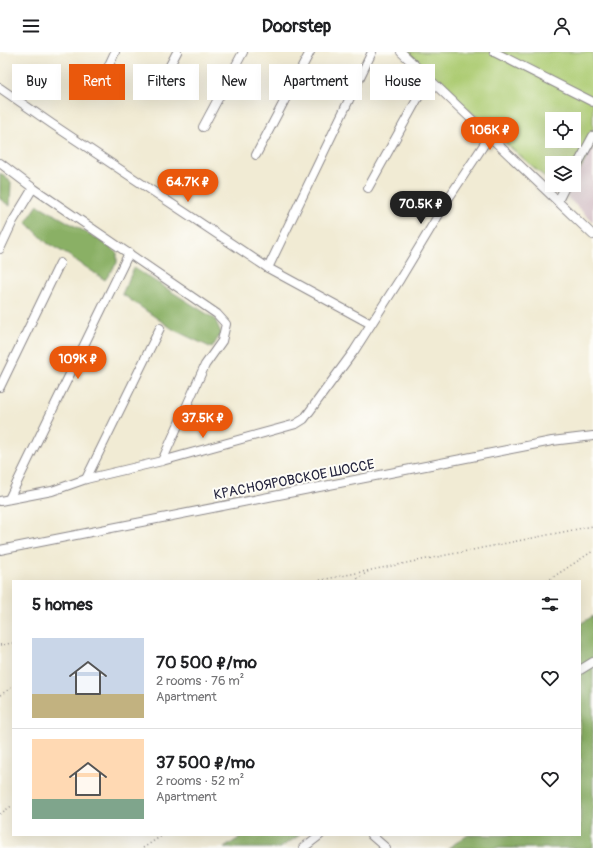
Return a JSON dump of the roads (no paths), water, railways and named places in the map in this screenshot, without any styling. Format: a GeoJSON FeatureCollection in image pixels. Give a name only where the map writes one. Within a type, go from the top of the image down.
{"type":"FeatureCollection","features":[{"type":"Feature","properties":{"kind":"street"},"geometry":{"type":"LineString","coordinates":[[109,64],[115,52]]}},
{"type":"Feature","properties":{"kind":"street"},"geometry":{"type":"LineString","coordinates":[[171,64],[177,52]]}},
{"type":"Feature","properties":{"kind":"street"},"geometry":{"type":"LineString","coordinates":[[203,127],[243,52]]}},
{"type":"Feature","properties":{"kind":"street"},"geometry":{"type":"LineString","coordinates":[[256,155],[310,52]]}},
{"type":"Feature","properties":{"kind":"street"},"geometry":{"type":"LineString","coordinates":[[268,268],[372,52]]}},
{"type":"Feature","properties":{"kind":"street"},"geometry":{"type":"LineString","coordinates":[[400,52],[413,64]]}},
{"type":"Feature","properties":{"kind":"street"},"geometry":{"type":"LineString","coordinates":[[494,52],[593,102]]}},
{"type":"Feature","properties":{"kind":"street"},"geometry":{"type":"LineString","coordinates":[[435,84],[593,235]]}},
{"type":"Feature","properties":{"kind":"street"},"geometry":{"type":"LineString","coordinates":[[0,88],[268,268],[371,324]]}},
{"type":"Feature","properties":{"kind":"street"},"geometry":{"type":"LineString","coordinates":[[368,188],[417,100]]}},
{"type":"Feature","properties":{"kind":"street"},"geometry":{"type":"LineString","coordinates":[[581,158],[593,136]]}},
{"type":"Feature","properties":{"kind":"street"},"geometry":{"type":"LineString","coordinates":[[0,500],[52,491],[86,479],[162,461],[296,424],[304,419],[354,352],[450,196],[489,137]]}},
{"type":"Feature","properties":{"kind":"street"},"geometry":{"type":"LineString","coordinates":[[0,163],[217,314],[226,324],[222,342],[205,366],[162,461]]}},
{"type":"Feature","properties":{"kind":"street"},"geometry":{"type":"LineString","coordinates":[[0,249],[13,221],[34,188]]}},
{"type":"Feature","properties":{"kind":"street"},"geometry":{"type":"LineString","coordinates":[[558,201],[562,192]]}},
{"type":"Feature","properties":{"kind":"street"},"geometry":{"type":"LineString","coordinates":[[9,499],[129,253]]}},
{"type":"Feature","properties":{"kind":"street"},"geometry":{"type":"LineString","coordinates":[[0,387],[60,263]]}},
{"type":"Feature","properties":{"kind":"street"},"geometry":{"type":"LineString","coordinates":[[86,479],[160,328]]}},
{"type":"Feature","properties":{"kind":"street","name":"КРАСНОЯРОВСКОЕ ШОССЕ"},"geometry":{"type":"LineString","coordinates":[[0,550],[537,444],[593,436]]}},
{"type":"Feature","properties":{"kind":"street"},"geometry":{"type":"LineString","coordinates":[[581,669],[593,662]]}},
{"type":"Feature","properties":{"kind":"street"},"geometry":{"type":"LineString","coordinates":[[303,848],[319,836]]}},
{"type":"Feature","properties":{"kind":"street"},"geometry":{"type":"LineString","coordinates":[[372,836],[386,848]]}}]}
